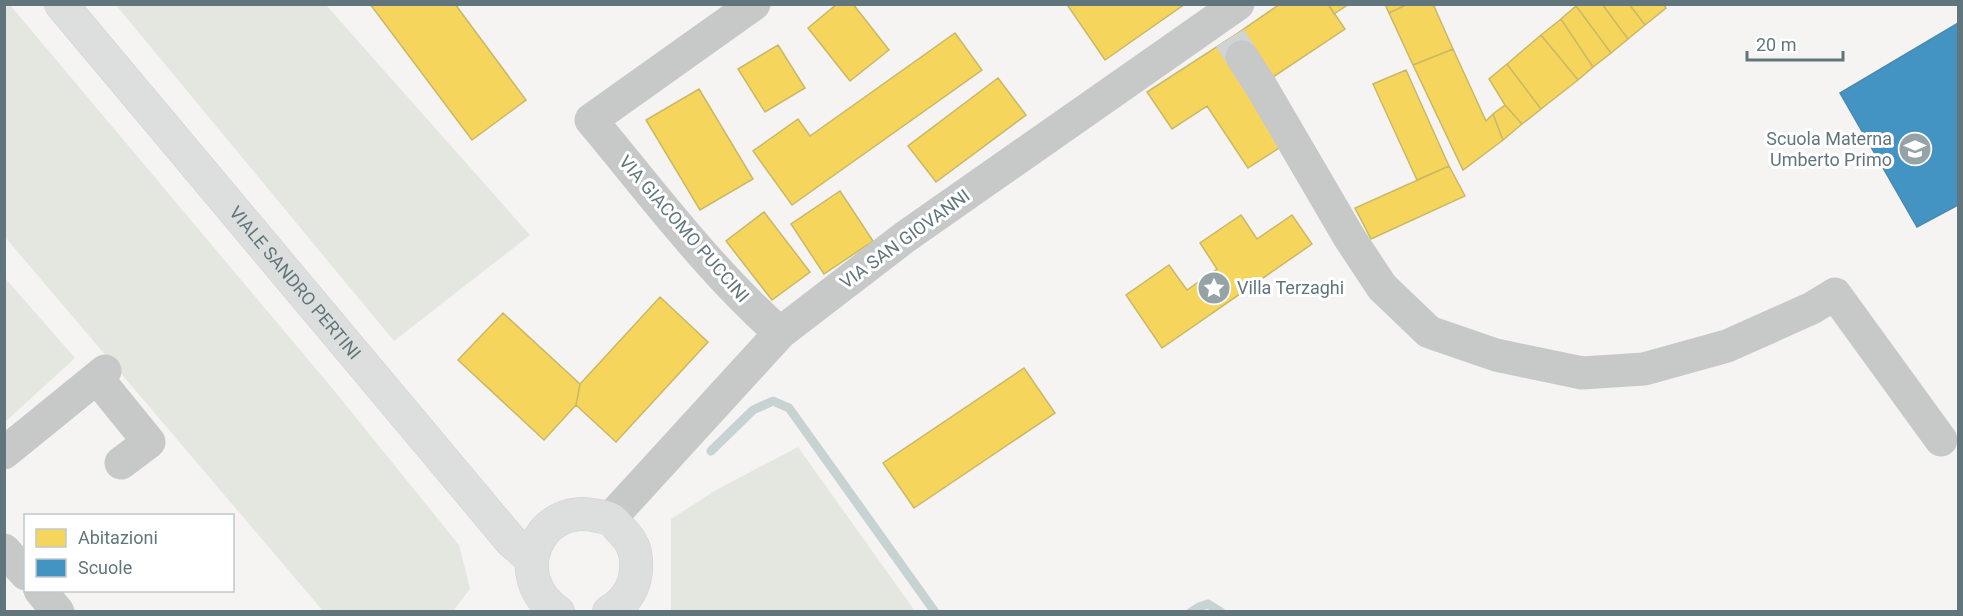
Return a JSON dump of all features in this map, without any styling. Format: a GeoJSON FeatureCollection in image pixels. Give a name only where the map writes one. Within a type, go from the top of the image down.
{"type":"FeatureCollection","features":[{"type":"Feature","properties":{"kind":"main road","name":"VIALE SANDRO PERTINI"},"geometry":{"type":"LineString","coordinates":[[61,4],[512,543],[532,559]]}},
{"type":"Feature","properties":{"kind":"main road"},"geometry":{"type":"LineString","coordinates":[[548,609],[532,577],[532,559],[538,541],[549,526],[569,515],[588,513],[610,519],[630,540],[637,557],[636,575],[630,592],[616,610]]}},
{"type":"Feature","properties":{"kind":"street","name":"VIA GIACOMO PUCCINI"},"geometry":{"type":"LineString","coordinates":[[754,4],[591,120],[721,276],[748,305],[780,333]]}},
{"type":"Feature","properties":{"kind":"street","name":"VIA SAN GIOVANNI"},"geometry":{"type":"LineString","coordinates":[[610,519],[780,333],[905,237],[1232,30]]}},
{"type":"Feature","properties":{"kind":"street"},"geometry":{"type":"LineString","coordinates":[[1232,30],[1262,88],[1348,237],[1382,286],[1429,332],[1496,355],[1582,373],[1644,369],[1727,346],[1812,308],[1835,294],[1941,440]]}},
{"type":"Feature","properties":{"kind":"street"},"geometry":{"type":"LineString","coordinates":[[4,453],[101,375],[149,442],[122,463]]}},
{"type":"Feature","properties":{"kind":"street"},"geometry":{"type":"LineString","coordinates":[[4,550],[24,572]]}},
{"type":"Feature","properties":{"kind":"street"},"geometry":{"type":"LineString","coordinates":[[41,592],[58,612]]}},
{"type":"Feature","properties":{"kind":"shaded area"},"geometry":{"type":"Polygon","coordinates":[[[4,5],[10,5],[332,388],[459,545],[470,589],[453,611],[323,611],[5,237],[4,5]]]}},
{"type":"Feature","properties":{"kind":"shaded area"},"geometry":{"type":"Polygon","coordinates":[[[116,5],[326,5],[530,235],[394,341],[116,5]]]}},
{"type":"Feature","properties":{"kind":"shaded area"},"geometry":{"type":"Polygon","coordinates":[[[4,277],[75,358],[5,422],[4,422],[4,277]]]}},
{"type":"Feature","properties":{"kind":"shaded area"},"geometry":{"type":"Polygon","coordinates":[[[798,447],[915,611],[671,611],[671,519],[716,490],[798,447]]]}},
{"type":"Feature","properties":{"kind":"building: Abitazioni"},"geometry":{"type":"Polygon","coordinates":[[[370,4],[455,4],[526,100],[472,140],[370,4]]]}},
{"type":"Feature","properties":{"kind":"building: Abitazioni"},"geometry":{"type":"Polygon","coordinates":[[[837,4],[853,4],[889,50],[850,81],[808,28],[837,4]]]}},
{"type":"Feature","properties":{"kind":"building: Abitazioni"},"geometry":{"type":"Polygon","coordinates":[[[1071,4],[1185,4],[1105,60],[1068,6],[1071,4]]]}},
{"type":"Feature","properties":{"kind":"building: Abitazioni"},"geometry":{"type":"Polygon","coordinates":[[[1280,4],[1328,4],[1345,29],[1270,79],[1238,33],[1280,4]]]}},
{"type":"Feature","properties":{"kind":"building: Abitazioni"},"geometry":{"type":"Polygon","coordinates":[[[1328,4],[1349,4],[1334,14],[1328,4]]]}},
{"type":"Feature","properties":{"kind":"building: Abitazioni"},"geometry":{"type":"Polygon","coordinates":[[[1385,4],[1408,4],[1389,13],[1385,4]]]}},
{"type":"Feature","properties":{"kind":"building: Abitazioni"},"geometry":{"type":"Polygon","coordinates":[[[1408,4],[1433,4],[1453,49],[1413,65],[1389,13],[1408,4]]]}},
{"type":"Feature","properties":{"kind":"building: Abitazioni"},"geometry":{"type":"Polygon","coordinates":[[[1578,4],[1602,4],[1628,39],[1611,53],[1576,6],[1578,4]]]}},
{"type":"Feature","properties":{"kind":"building: Abitazioni"},"geometry":{"type":"Polygon","coordinates":[[[1602,4],[1629,4],[1645,25],[1628,39],[1602,4]]]}},
{"type":"Feature","properties":{"kind":"building: Abitazioni"},"geometry":{"type":"Polygon","coordinates":[[[1629,4],[1663,4],[1666,8],[1645,25],[1629,4]]]}},
{"type":"Feature","properties":{"kind":"building: Abitazioni"},"geometry":{"type":"Polygon","coordinates":[[[1576,6],[1611,53],[1593,67],[1561,19],[1576,6]]]}},
{"type":"Feature","properties":{"kind":"building: Abitazioni"},"geometry":{"type":"Polygon","coordinates":[[[1561,19],[1593,67],[1578,80],[1541,35],[1561,19]]]}},
{"type":"Feature","properties":{"kind":"building: Abitazioni"},"geometry":{"type":"Polygon","coordinates":[[[955,33],[982,70],[792,205],[753,151],[798,119],[810,136],[955,33]]]}},
{"type":"Feature","properties":{"kind":"building: Abitazioni"},"geometry":{"type":"Polygon","coordinates":[[[1238,33],[1250,51],[1284,145],[1248,168],[1207,106],[1172,129],[1147,92],[1238,33]]]}},
{"type":"Feature","properties":{"kind":"building: Abitazioni"},"geometry":{"type":"Polygon","coordinates":[[[1541,35],[1578,80],[1541,109],[1507,64],[1541,35]]]}},
{"type":"Feature","properties":{"kind":"building: Abitazioni"},"geometry":{"type":"Polygon","coordinates":[[[778,45],[805,88],[765,112],[738,69],[778,45]]]}},
{"type":"Feature","properties":{"kind":"building: Abitazioni"},"geometry":{"type":"Polygon","coordinates":[[[1453,49],[1486,121],[1493,114],[1503,140],[1463,170],[1413,65],[1453,49]]]}},
{"type":"Feature","properties":{"kind":"building: Abitazioni"},"geometry":{"type":"Polygon","coordinates":[[[1507,64],[1541,109],[1522,124],[1505,105],[1489,79],[1507,64]]]}},
{"type":"Feature","properties":{"kind":"building: Abitazioni"},"geometry":{"type":"Polygon","coordinates":[[[1406,70],[1449,166],[1417,180],[1373,84],[1406,70]]]}},
{"type":"Feature","properties":{"kind":"building: Abitazioni"},"geometry":{"type":"Polygon","coordinates":[[[998,78],[1026,115],[936,182],[908,146],[998,78]]]}},
{"type":"Feature","properties":{"kind":"building: Abitazioni"},"geometry":{"type":"Polygon","coordinates":[[[699,89],[753,179],[700,210],[646,120],[699,89]]]}},
{"type":"Feature","properties":{"kind":"building: Abitazioni"},"geometry":{"type":"Polygon","coordinates":[[[1505,105],[1522,124],[1503,140],[1493,114],[1505,105]]]}},
{"type":"Feature","properties":{"kind":"building: Abitazioni"},"geometry":{"type":"Polygon","coordinates":[[[1449,166],[1465,196],[1371,239],[1355,208],[1449,166]]]}},
{"type":"Feature","properties":{"kind":"building: Abitazioni"},"geometry":{"type":"Polygon","coordinates":[[[840,191],[873,241],[824,274],[791,224],[840,191]]]}},
{"type":"Feature","properties":{"kind":"building: Abitazioni"},"geometry":{"type":"Polygon","coordinates":[[[764,212],[810,272],[772,300],[726,241],[764,212]]]}},
{"type":"Feature","properties":{"kind":"building: Abitazioni"},"geometry":{"type":"Polygon","coordinates":[[[1241,215],[1257,239],[1292,215],[1312,244],[1162,348],[1126,295],[1169,265],[1187,290],[1217,269],[1200,243],[1241,215]]]}},
{"type":"Feature","properties":{"kind":"building: Abitazioni"},"geometry":{"type":"Polygon","coordinates":[[[660,297],[708,342],[616,442],[576,405],[580,384],[660,297]]]}},
{"type":"Feature","properties":{"kind":"building: Abitazioni"},"geometry":{"type":"Polygon","coordinates":[[[503,313],[580,384],[576,405],[544,440],[458,360],[503,313]]]}},
{"type":"Feature","properties":{"kind":"building: Abitazioni"},"geometry":{"type":"Polygon","coordinates":[[[1024,368],[1055,413],[914,508],[883,463],[1024,368]]]}},
{"type":"Feature","properties":{"kind":"building: Scuole","name":"Scuola Materna Umberto Primo"},"geometry":{"type":"Polygon","coordinates":[[[1958,23],[1958,205],[1917,227],[1840,93],[1958,23]]]}},
{"type":"Feature","properties":{"kind":"waterway"},"geometry":{"type":"LineString","coordinates":[[711,451],[753,410],[773,401],[789,408],[935,612]]}},
{"type":"Feature","properties":{"kind":"waterway"},"geometry":{"type":"LineString","coordinates":[[1191,612],[1208,604],[1221,612]]}},
{"type":"Feature","properties":{"kind":"tunnel"},"geometry":{"type":"LineString","coordinates":[[1230,38],[1242,57]]}},
{"type":"Feature","properties":{"kind":"place","name":"Scuola Materna Umberto Primo"},"geometry":{"type":"Point","coordinates":[1915,149]}},
{"type":"Feature","properties":{"kind":"place","name":"Villa Terzaghi"},"geometry":{"type":"Point","coordinates":[1214,288]}}]}
